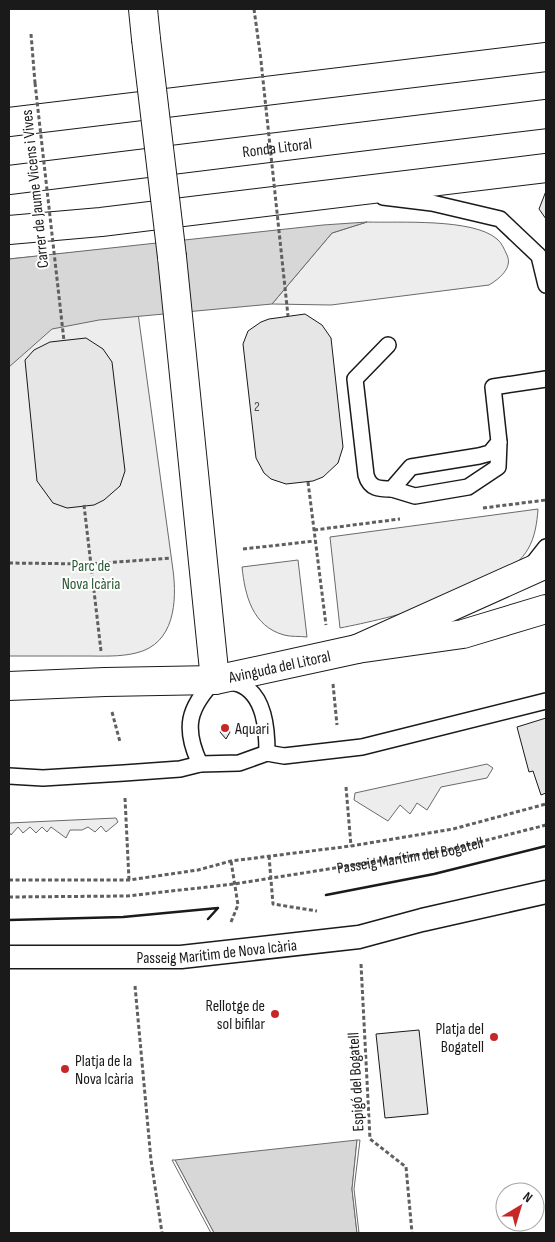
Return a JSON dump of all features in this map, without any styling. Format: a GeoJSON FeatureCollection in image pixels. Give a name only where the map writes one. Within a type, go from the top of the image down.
{"type":"FeatureCollection","features":[{"type":"Feature","properties":{"kind":"main road"},"geometry":{"type":"LineString","coordinates":[[142,9],[184,358],[215,680]]}},
{"type":"Feature","properties":{"kind":"main road"},"geometry":{"type":"LineString","coordinates":[[9,122],[546,57]]}},
{"type":"Feature","properties":{"kind":"main road","name":"Ronda Litoral"},"geometry":{"type":"LineString","coordinates":[[9,180],[546,114]]}},
{"type":"Feature","properties":{"kind":"main road"},"geometry":{"type":"LineString","coordinates":[[9,230],[101,222],[546,168]]}},
{"type":"Feature","properties":{"kind":"main road"},"geometry":{"type":"LineString","coordinates":[[357,649],[536,568]]}},
{"type":"Feature","properties":{"kind":"main road","name":"Avinguda del Litoral"},"geometry":{"type":"LineString","coordinates":[[9,686],[215,680],[357,649],[463,634],[546,609]]}},
{"type":"Feature","properties":{"kind":"street","name":"Passeig Marítim de Nova Icària"},"geometry":{"type":"LineString","coordinates":[[9,957],[180,957],[359,938],[422,920],[546,892]]}},
{"type":"Feature","properties":{"kind":"lane"},"geometry":{"type":"LineString","coordinates":[[346,193],[432,202],[500,219],[539,256],[546,285]]}},
{"type":"Feature","properties":{"kind":"lane"},"geometry":{"type":"LineString","coordinates":[[388,345],[355,379],[368,482],[373,487],[392,489],[415,496],[468,487],[498,467],[499,442],[493,387],[546,379]]}},
{"type":"Feature","properties":{"kind":"lane"},"geometry":{"type":"LineString","coordinates":[[392,489],[411,467],[490,453],[499,442]]}},
{"type":"Feature","properties":{"kind":"lane"},"geometry":{"type":"LineString","coordinates":[[536,568],[546,547]]}},
{"type":"Feature","properties":{"kind":"lane"},"geometry":{"type":"LineString","coordinates":[[200,764],[192,746],[191,712],[201,695],[215,680],[240,685],[258,701],[267,732],[267,753]]}},
{"type":"Feature","properties":{"kind":"lane"},"geometry":{"type":"LineString","coordinates":[[9,776],[43,778],[124,774],[180,769],[200,764],[239,763],[267,753],[284,756],[362,747],[546,702]]}},
{"type":"Feature","properties":{"kind":"path"},"geometry":{"type":"LineString","coordinates":[[254,9],[262,61],[288,316]]}},
{"type":"Feature","properties":{"kind":"path","name":"Carrer de Jaume Vicens i Vives"},"geometry":{"type":"LineString","coordinates":[[31,34],[64,341]]}},
{"type":"Feature","properties":{"kind":"path"},"geometry":{"type":"LineString","coordinates":[[308,482],[326,626]]}},
{"type":"Feature","properties":{"kind":"path"},"geometry":{"type":"LineString","coordinates":[[84,506],[102,656]]}},
{"type":"Feature","properties":{"kind":"path"},"geometry":{"type":"LineString","coordinates":[[243,549],[315,541]]}},
{"type":"Feature","properties":{"kind":"path"},"geometry":{"type":"LineString","coordinates":[[9,563],[91,564],[171,558]]}},
{"type":"Feature","properties":{"kind":"path"},"geometry":{"type":"LineString","coordinates":[[332,679],[337,727]]}},
{"type":"Feature","properties":{"kind":"path"},"geometry":{"type":"LineString","coordinates":[[112,709],[120,742]]}},
{"type":"Feature","properties":{"kind":"path"},"geometry":{"type":"LineString","coordinates":[[346,787],[351,846]]}},
{"type":"Feature","properties":{"kind":"path"},"geometry":{"type":"LineString","coordinates":[[125,797],[129,880]]}},
{"type":"Feature","properties":{"kind":"path"},"geometry":{"type":"LineString","coordinates":[[9,880],[129,880],[198,870],[231,861],[351,846],[454,829],[546,804]]}},
{"type":"Feature","properties":{"kind":"path","name":"Passeig Marítim del Bogatell"},"geometry":{"type":"LineString","coordinates":[[271,878],[448,850],[546,825]]}},
{"type":"Feature","properties":{"kind":"path"},"geometry":{"type":"LineString","coordinates":[[270,856],[273,904],[318,911]]}},
{"type":"Feature","properties":{"kind":"path"},"geometry":{"type":"LineString","coordinates":[[231,861],[238,905]]}},
{"type":"Feature","properties":{"kind":"path"},"geometry":{"type":"LineString","coordinates":[[9,896],[127,896],[271,878]]}},
{"type":"Feature","properties":{"kind":"path","name":"Espigó del Bogatell"},"geometry":{"type":"LineString","coordinates":[[359,938],[370,1140],[406,1167],[412,1233]]}},
{"type":"Feature","properties":{"kind":"path"},"geometry":{"type":"LineString","coordinates":[[134,958],[151,1160],[162,1233]]}},
{"type":"Feature","properties":{"kind":"green space"},"geometry":{"type":"Polygon","coordinates":[[[367,222],[435,223],[486,232],[497,239],[503,246],[508,260],[507,269],[497,280],[489,285],[331,305],[272,304],[332,233],[367,222]]]}},
{"type":"Feature","properties":{"kind":"green space","name":"Parc de Nova Icària"},"geometry":{"type":"Polygon","coordinates":[[[129,247],[173,570],[174,595],[171,620],[159,641],[149,648],[136,653],[111,656],[9,656],[9,259],[129,247]]]}},
{"type":"Feature","properties":{"kind":"green space"},"geometry":{"type":"Polygon","coordinates":[[[538,509],[535,530],[528,549],[515,564],[495,578],[470,591],[442,601],[385,618],[340,628],[330,537],[538,509]]]}},
{"type":"Feature","properties":{"kind":"green space"},"geometry":{"type":"Polygon","coordinates":[[[298,560],[307,637],[284,635],[264,625],[257,617],[248,598],[242,567],[298,560]]]}},
{"type":"Feature","properties":{"kind":"green space"},"geometry":{"type":"Polygon","coordinates":[[[487,764],[493,768],[487,778],[441,787],[427,810],[417,803],[410,814],[400,805],[388,821],[354,800],[355,793],[487,764]]]}},
{"type":"Feature","properties":{"kind":"green space"},"geometry":{"type":"Polygon","coordinates":[[[116,818],[118,822],[106,832],[101,826],[95,832],[88,827],[82,830],[70,830],[66,838],[51,827],[47,832],[42,827],[36,833],[30,827],[23,833],[18,827],[11,835],[9,832],[9,823],[116,818]]]}},
{"type":"Feature","properties":{"kind":"shaded area"},"geometry":{"type":"Polygon","coordinates":[[[367,222],[332,233],[272,304],[99,320],[52,329],[9,367],[9,259],[323,225],[367,222]]]}},
{"type":"Feature","properties":{"kind":"shaded area"},"geometry":{"type":"Polygon","coordinates":[[[357,1140],[352,1189],[357,1233],[214,1233],[175,1160],[357,1140]]]}},
{"type":"Feature","properties":{"kind":"pier"},"geometry":{"type":"Polygon","coordinates":[[[357,1140],[360,1140],[354,1189],[359,1233],[357,1233],[352,1189],[357,1140]]]}},
{"type":"Feature","properties":{"kind":"pier"},"geometry":{"type":"Polygon","coordinates":[[[172,1160],[175,1160],[214,1233],[211,1233],[172,1160]]]}},
{"type":"Feature","properties":{"kind":"building"},"geometry":{"type":"Polygon","coordinates":[[[546,191],[546,219],[539,209],[546,191]]]}},
{"type":"Feature","properties":{"kind":"building"},"geometry":{"type":"Polygon","coordinates":[[[305,314],[322,325],[331,338],[343,447],[338,463],[323,477],[313,481],[286,484],[271,479],[264,473],[256,458],[243,344],[248,331],[261,322],[269,319],[305,314]]]}},
{"type":"Feature","properties":{"kind":"building"},"geometry":{"type":"Polygon","coordinates":[[[86,338],[103,349],[112,362],[125,471],[120,486],[104,500],[94,505],[67,508],[53,503],[37,481],[25,360],[34,350],[50,342],[86,338]]]}},
{"type":"Feature","properties":{"kind":"building"},"geometry":{"type":"Polygon","coordinates":[[[546,718],[546,793],[541,795],[533,771],[529,772],[517,727],[546,718]]]}},
{"type":"Feature","properties":{"kind":"building","name":"Aquari"},"geometry":{"type":"Polygon","coordinates":[[[225,725],[230,732],[226,739],[220,732],[225,725]]]}},
{"type":"Feature","properties":{"kind":"building"},"geometry":{"type":"Polygon","coordinates":[[[419,1030],[428,1114],[385,1118],[376,1034],[419,1030]]]}},
{"type":"Feature","properties":{"kind":"wall"},"geometry":{"type":"LineString","coordinates":[[326,895],[434,874],[546,846]]}},
{"type":"Feature","properties":{"kind":"wall"},"geometry":{"type":"LineString","coordinates":[[9,920],[123,917],[218,908],[208,919]]}},
{"type":"Feature","properties":{"kind":"place","name":"Aquari"},"geometry":{"type":"Point","coordinates":[225,728]}},
{"type":"Feature","properties":{"kind":"place","name":"Rellotge de sol bifilar"},"geometry":{"type":"Point","coordinates":[275,1014]}},
{"type":"Feature","properties":{"kind":"place","name":"Platja del Bogatell"},"geometry":{"type":"Point","coordinates":[494,1037]}},
{"type":"Feature","properties":{"kind":"place","name":"Platja de la Nova Icària"},"geometry":{"type":"Point","coordinates":[65,1069]}}]}
